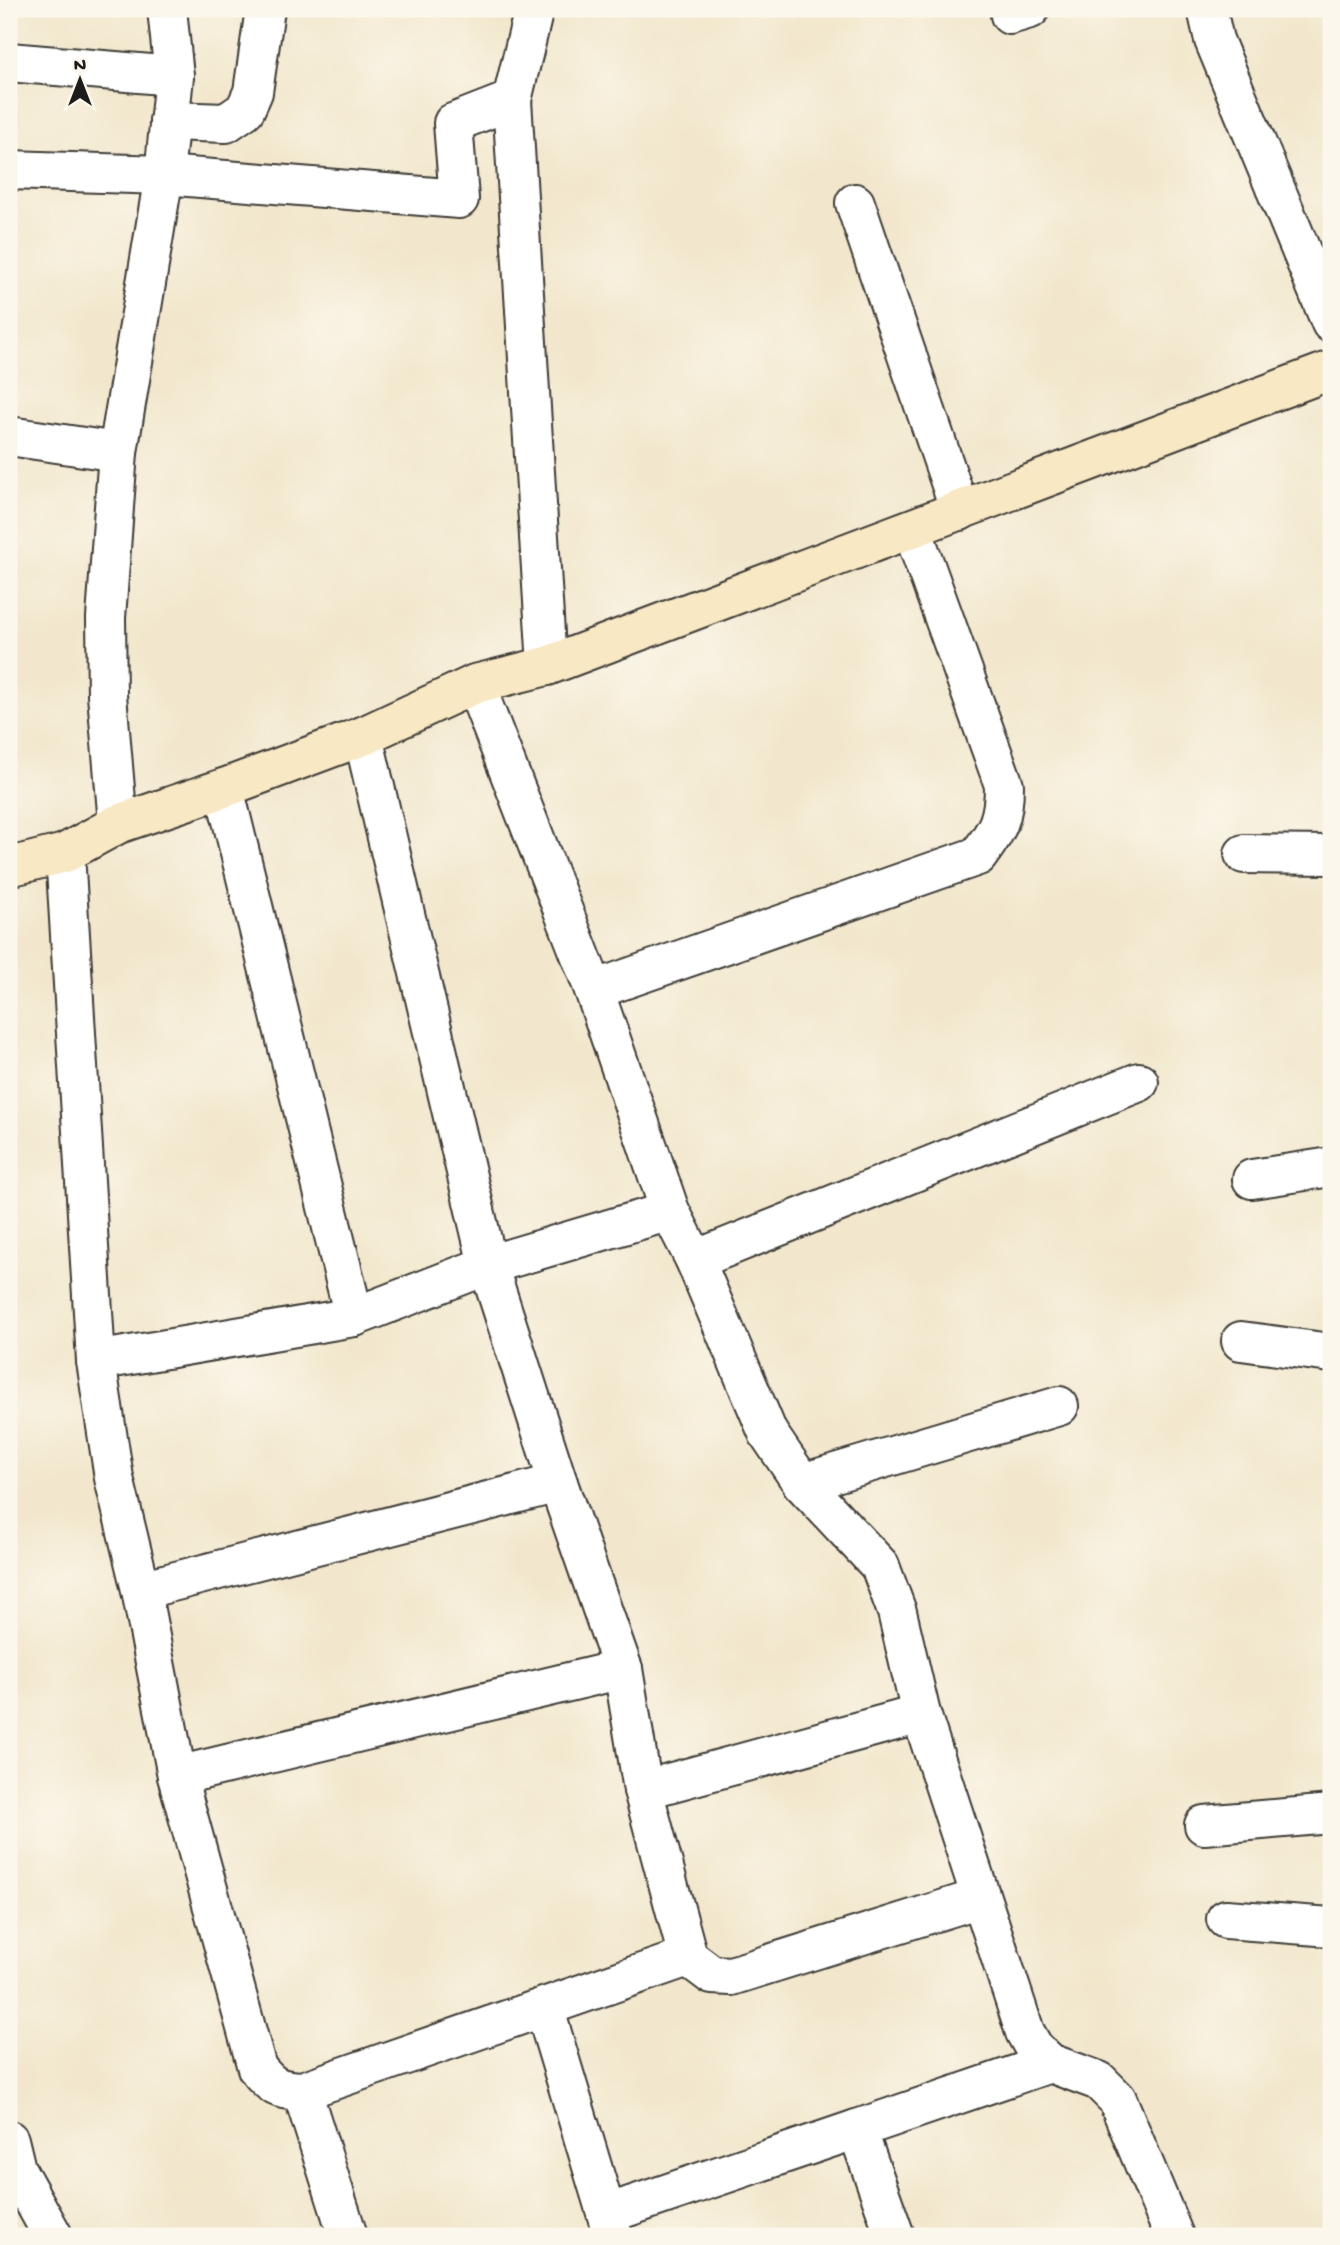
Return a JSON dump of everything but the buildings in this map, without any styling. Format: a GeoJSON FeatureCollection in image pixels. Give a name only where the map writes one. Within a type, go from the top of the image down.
{"type":"FeatureCollection","features":[{"type":"Feature","properties":{"kind":"street"},"geometry":{"type":"LineString","coordinates":[[118,824],[107,695],[106,618],[118,452],[164,175],[174,76],[167,9]]}},
{"type":"Feature","properties":{"kind":"street"},"geometry":{"type":"LineString","coordinates":[[169,121],[226,123],[245,110],[253,92],[265,9]]}},
{"type":"Feature","properties":{"kind":"street"},"geometry":{"type":"LineString","coordinates":[[534,9],[512,100],[547,666]]}},
{"type":"Feature","properties":{"kind":"street"},"geometry":{"type":"LineString","coordinates":[[1012,9],[1010,15],[1030,9]]}},
{"type":"Feature","properties":{"kind":"street"},"geometry":{"type":"LineString","coordinates":[[1207,9],[1214,40],[1331,323]]}},
{"type":"Feature","properties":{"kind":"street"},"geometry":{"type":"LineString","coordinates":[[9,62],[174,76]]}},
{"type":"Feature","properties":{"kind":"street"},"geometry":{"type":"LineString","coordinates":[[9,170],[164,175],[459,199],[453,122],[512,100]]}},
{"type":"Feature","properties":{"kind":"street"},"geometry":{"type":"LineString","coordinates":[[855,203],[960,511]]}},
{"type":"Feature","properties":{"kind":"street"},"geometry":{"type":"LineString","coordinates":[[9,867],[65,853],[118,824],[363,736],[475,684],[547,666],[1331,370]]}},
{"type":"Feature","properties":{"kind":"street"},"geometry":{"type":"LineString","coordinates":[[9,436],[118,452]]}},
{"type":"Feature","properties":{"kind":"street"},"geometry":{"type":"LineString","coordinates":[[594,990],[978,856],[993,836],[1004,811],[1004,785],[912,529]]}},
{"type":"Feature","properties":{"kind":"street"},"geometry":{"type":"LineString","coordinates":[[475,684],[594,990],[670,1211],[695,1260],[768,1433],[802,1483],[880,1566],[897,1612],[921,1714],[1025,2032],[1034,2048],[1050,2063],[1099,2081],[1117,2099],[1174,2236]]}},
{"type":"Feature","properties":{"kind":"street"},"geometry":{"type":"LineString","coordinates":[[363,736],[488,1265],[558,1483],[623,1669],[643,1790],[688,1957],[712,1975],[731,1976],[979,1898]]}},
{"type":"Feature","properties":{"kind":"street"},"geometry":{"type":"LineString","coordinates":[[224,788],[354,1317]]}},
{"type":"Feature","properties":{"kind":"street"},"geometry":{"type":"LineString","coordinates":[[65,853],[96,1361],[114,1478],[141,1590],[177,1776],[257,2068],[268,2082],[282,2090],[303,2091],[688,1957]]}},
{"type":"Feature","properties":{"kind":"street"},"geometry":{"type":"LineString","coordinates":[[1244,854],[1331,855]]}},
{"type":"Feature","properties":{"kind":"street"},"geometry":{"type":"LineString","coordinates":[[695,1260],[1139,1082]]}},
{"type":"Feature","properties":{"kind":"street"},"geometry":{"type":"LineString","coordinates":[[1252,1179],[1331,1167]]}},
{"type":"Feature","properties":{"kind":"street"},"geometry":{"type":"LineString","coordinates":[[96,1361],[354,1317],[488,1265],[670,1211]]}},
{"type":"Feature","properties":{"kind":"street"},"geometry":{"type":"LineString","coordinates":[[1241,1341],[1331,1353]]}},
{"type":"Feature","properties":{"kind":"street"},"geometry":{"type":"LineString","coordinates":[[802,1483],[1059,1406]]}},
{"type":"Feature","properties":{"kind":"street"},"geometry":{"type":"LineString","coordinates":[[141,1590],[558,1483]]}},
{"type":"Feature","properties":{"kind":"street"},"geometry":{"type":"LineString","coordinates":[[177,1776],[623,1669]]}},
{"type":"Feature","properties":{"kind":"street"},"geometry":{"type":"LineString","coordinates":[[643,1790],[921,1714]]}},
{"type":"Feature","properties":{"kind":"street"},"geometry":{"type":"LineString","coordinates":[[1204,1825],[1331,1814]]}},
{"type":"Feature","properties":{"kind":"street"},"geometry":{"type":"LineString","coordinates":[[1226,1919],[1331,1927]]}},
{"type":"Feature","properties":{"kind":"street"},"geometry":{"type":"LineString","coordinates":[[544,2007],[610,2225],[857,2129],[1050,2063]]}},
{"type":"Feature","properties":{"kind":"street"},"geometry":{"type":"LineString","coordinates":[[303,2091],[348,2236]]}},
{"type":"Feature","properties":{"kind":"street"},"geometry":{"type":"LineString","coordinates":[[857,2129],[895,2236]]}},
{"type":"Feature","properties":{"kind":"street"},"geometry":{"type":"LineString","coordinates":[[9,2140],[16,2169],[53,2236]]}}]}
